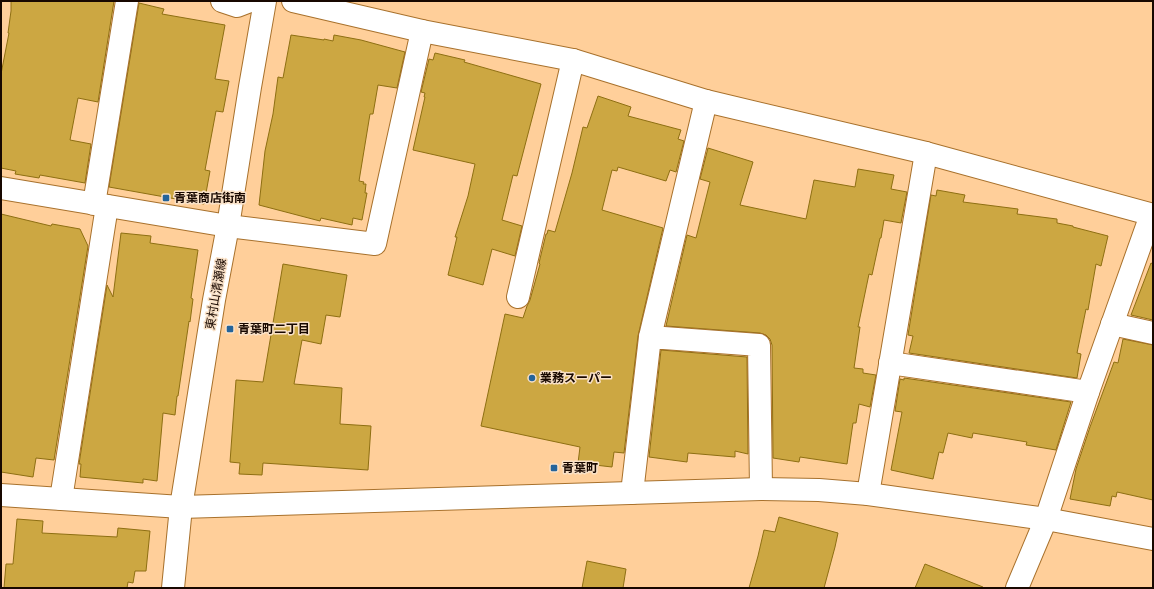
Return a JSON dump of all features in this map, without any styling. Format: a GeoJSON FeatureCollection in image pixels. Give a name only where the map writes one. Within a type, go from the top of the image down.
{"type":"FeatureCollection","features":[{"type":"Feature","properties":{"kind":"street"},"geometry":{"type":"LineString","coordinates":[[61,499],[127,1]]}},
{"type":"Feature","properties":{"kind":"street"},"geometry":{"type":"LineString","coordinates":[[222,1],[237,6],[250,1]]}},
{"type":"Feature","properties":{"kind":"street","name":"東村山清瀬線"},"geometry":{"type":"LineString","coordinates":[[173,588],[181,507],[214,300],[228,226],[265,1]]}},
{"type":"Feature","properties":{"kind":"street"},"geometry":{"type":"LineString","coordinates":[[293,1],[422,31],[573,60],[706,101],[926,153],[1152,215],[1088,392],[1046,519],[1017,588]]}},
{"type":"Feature","properties":{"kind":"street"},"geometry":{"type":"LineString","coordinates":[[1,188],[228,226],[375,244],[422,31]]}},
{"type":"Feature","properties":{"kind":"street"},"geometry":{"type":"LineString","coordinates":[[518,297],[573,60]]}},
{"type":"Feature","properties":{"kind":"street"},"geometry":{"type":"LineString","coordinates":[[632,493],[650,337],[706,101]]}},
{"type":"Feature","properties":{"kind":"street"},"geometry":{"type":"LineString","coordinates":[[868,494],[926,153]]}},
{"type":"Feature","properties":{"kind":"street"},"geometry":{"type":"LineString","coordinates":[[1112,324],[1153,333]]}},
{"type":"Feature","properties":{"kind":"street"},"geometry":{"type":"LineString","coordinates":[[650,337],[759,345],[761,489]]}},
{"type":"Feature","properties":{"kind":"street"},"geometry":{"type":"LineString","coordinates":[[890,363],[1088,392]]}},
{"type":"Feature","properties":{"kind":"street"},"geometry":{"type":"LineString","coordinates":[[1,494],[181,507],[761,489],[819,490],[868,494],[1046,519],[1153,539]]}},
{"type":"Feature","properties":{"kind":"building"},"geometry":{"type":"Polygon","coordinates":[[[11,1],[114,1],[98,102],[78,98],[70,140],[91,144],[85,183],[40,175],[39,178],[15,174],[16,171],[1,168],[1,74],[9,33],[11,1]]]}},
{"type":"Feature","properties":{"kind":"building"},"geometry":{"type":"Polygon","coordinates":[[[139,3],[164,9],[162,14],[225,25],[215,79],[229,81],[223,112],[216,111],[205,170],[210,171],[204,204],[109,187],[139,3]]]}},
{"type":"Feature","properties":{"kind":"building"},"geometry":{"type":"Polygon","coordinates":[[[291,35],[333,41],[334,35],[361,40],[405,52],[397,88],[378,85],[373,114],[370,114],[359,181],[366,184],[365,193],[367,193],[362,220],[353,218],[352,225],[321,218],[320,221],[259,205],[265,151],[273,114],[278,77],[283,78],[291,35]]]}},
{"type":"Feature","properties":{"kind":"building"},"geometry":{"type":"Polygon","coordinates":[[[435,53],[465,60],[464,62],[541,84],[517,176],[513,175],[502,220],[522,226],[515,256],[492,249],[483,285],[448,275],[457,237],[455,237],[468,196],[475,164],[413,150],[425,97],[425,93],[421,92],[429,59],[433,60],[435,53]]]}},
{"type":"Feature","properties":{"kind":"building"},"geometry":{"type":"Polygon","coordinates":[[[598,96],[631,107],[628,116],[681,130],[678,139],[684,141],[676,172],[670,170],[666,181],[618,167],[617,171],[612,170],[602,210],[663,228],[638,336],[624,453],[614,452],[612,467],[578,463],[580,447],[481,426],[505,314],[523,318],[530,300],[540,264],[546,234],[548,230],[555,232],[572,173],[583,127],[587,128],[598,96]]]}},
{"type":"Feature","properties":{"kind":"building"},"geometry":{"type":"Polygon","coordinates":[[[708,148],[753,162],[740,205],[806,219],[814,180],[855,187],[858,169],[894,175],[891,189],[907,192],[901,223],[884,220],[872,275],[869,274],[858,327],[860,327],[854,368],[863,369],[863,373],[876,375],[870,407],[859,404],[856,423],[853,423],[847,464],[800,457],[799,462],[773,458],[772,345],[770,339],[766,335],[760,333],[666,326],[687,235],[696,238],[710,182],[700,179],[708,148]]]}},
{"type":"Feature","properties":{"kind":"building"},"geometry":{"type":"Polygon","coordinates":[[[937,190],[965,195],[963,202],[1018,209],[1017,214],[1057,219],[1057,223],[1108,236],[1101,266],[1096,264],[1088,310],[1086,309],[1077,353],[1081,354],[1077,378],[909,353],[913,336],[908,335],[931,195],[936,196],[937,190]]]}},
{"type":"Feature","properties":{"kind":"building"},"geometry":{"type":"Polygon","coordinates":[[[1,214],[51,226],[52,224],[80,229],[88,246],[54,460],[36,458],[33,477],[1,472],[1,214]]]}},
{"type":"Feature","properties":{"kind":"building"},"geometry":{"type":"Polygon","coordinates":[[[121,233],[151,236],[150,243],[198,250],[191,298],[193,299],[190,322],[189,321],[175,415],[163,413],[157,481],[143,479],[143,483],[80,477],[81,464],[79,464],[107,285],[113,297],[121,233]]]}},
{"type":"Feature","properties":{"kind":"building"},"geometry":{"type":"Polygon","coordinates":[[[1151,263],[1153,264],[1153,320],[1131,315],[1151,263]]]}},
{"type":"Feature","properties":{"kind":"building"},"geometry":{"type":"Polygon","coordinates":[[[283,264],[347,275],[340,317],[326,315],[321,344],[302,340],[294,384],[342,388],[340,424],[371,426],[368,470],[263,463],[262,475],[239,474],[240,463],[230,462],[236,380],[263,382],[283,264]]]}},
{"type":"Feature","properties":{"kind":"building"},"geometry":{"type":"Polygon","coordinates":[[[1123,339],[1153,345],[1153,500],[1117,492],[1116,497],[1112,496],[1110,506],[1070,499],[1076,469],[1114,362],[1118,363],[1123,339]]]}},
{"type":"Feature","properties":{"kind":"building"},"geometry":{"type":"Polygon","coordinates":[[[661,350],[747,357],[748,454],[735,451],[735,457],[688,453],[687,462],[649,457],[661,350]]]}},
{"type":"Feature","properties":{"kind":"building"},"geometry":{"type":"Polygon","coordinates":[[[904,378],[1071,402],[1056,450],[1026,445],[1027,442],[973,433],[972,438],[948,433],[943,453],[939,452],[933,479],[891,470],[902,412],[895,411],[900,379],[904,380],[904,378]]]}},
{"type":"Feature","properties":{"kind":"building"},"geometry":{"type":"Polygon","coordinates":[[[779,517],[838,533],[824,588],[749,588],[764,530],[775,532],[779,517]]]}},
{"type":"Feature","properties":{"kind":"building"},"geometry":{"type":"Polygon","coordinates":[[[17,519],[43,521],[42,533],[117,537],[118,528],[150,531],[146,571],[135,571],[133,583],[128,582],[127,588],[4,588],[6,564],[13,564],[17,519]]]}},
{"type":"Feature","properties":{"kind":"building"},"geometry":{"type":"Polygon","coordinates":[[[587,561],[626,569],[623,588],[582,588],[587,561]]]}},
{"type":"Feature","properties":{"kind":"building"},"geometry":{"type":"Polygon","coordinates":[[[925,564],[983,587],[915,588],[925,564]]]}},
{"type":"Feature","properties":{"kind":"place","name":"青葉商店街南"},"geometry":{"type":"Point","coordinates":[166,198]}},
{"type":"Feature","properties":{"kind":"place","name":"青葉町二丁目"},"geometry":{"type":"Point","coordinates":[230,329]}},
{"type":"Feature","properties":{"kind":"place","name":"業務スーパー"},"geometry":{"type":"Point","coordinates":[532,378]}},
{"type":"Feature","properties":{"kind":"place","name":"青葉町"},"geometry":{"type":"Point","coordinates":[554,468]}}]}
